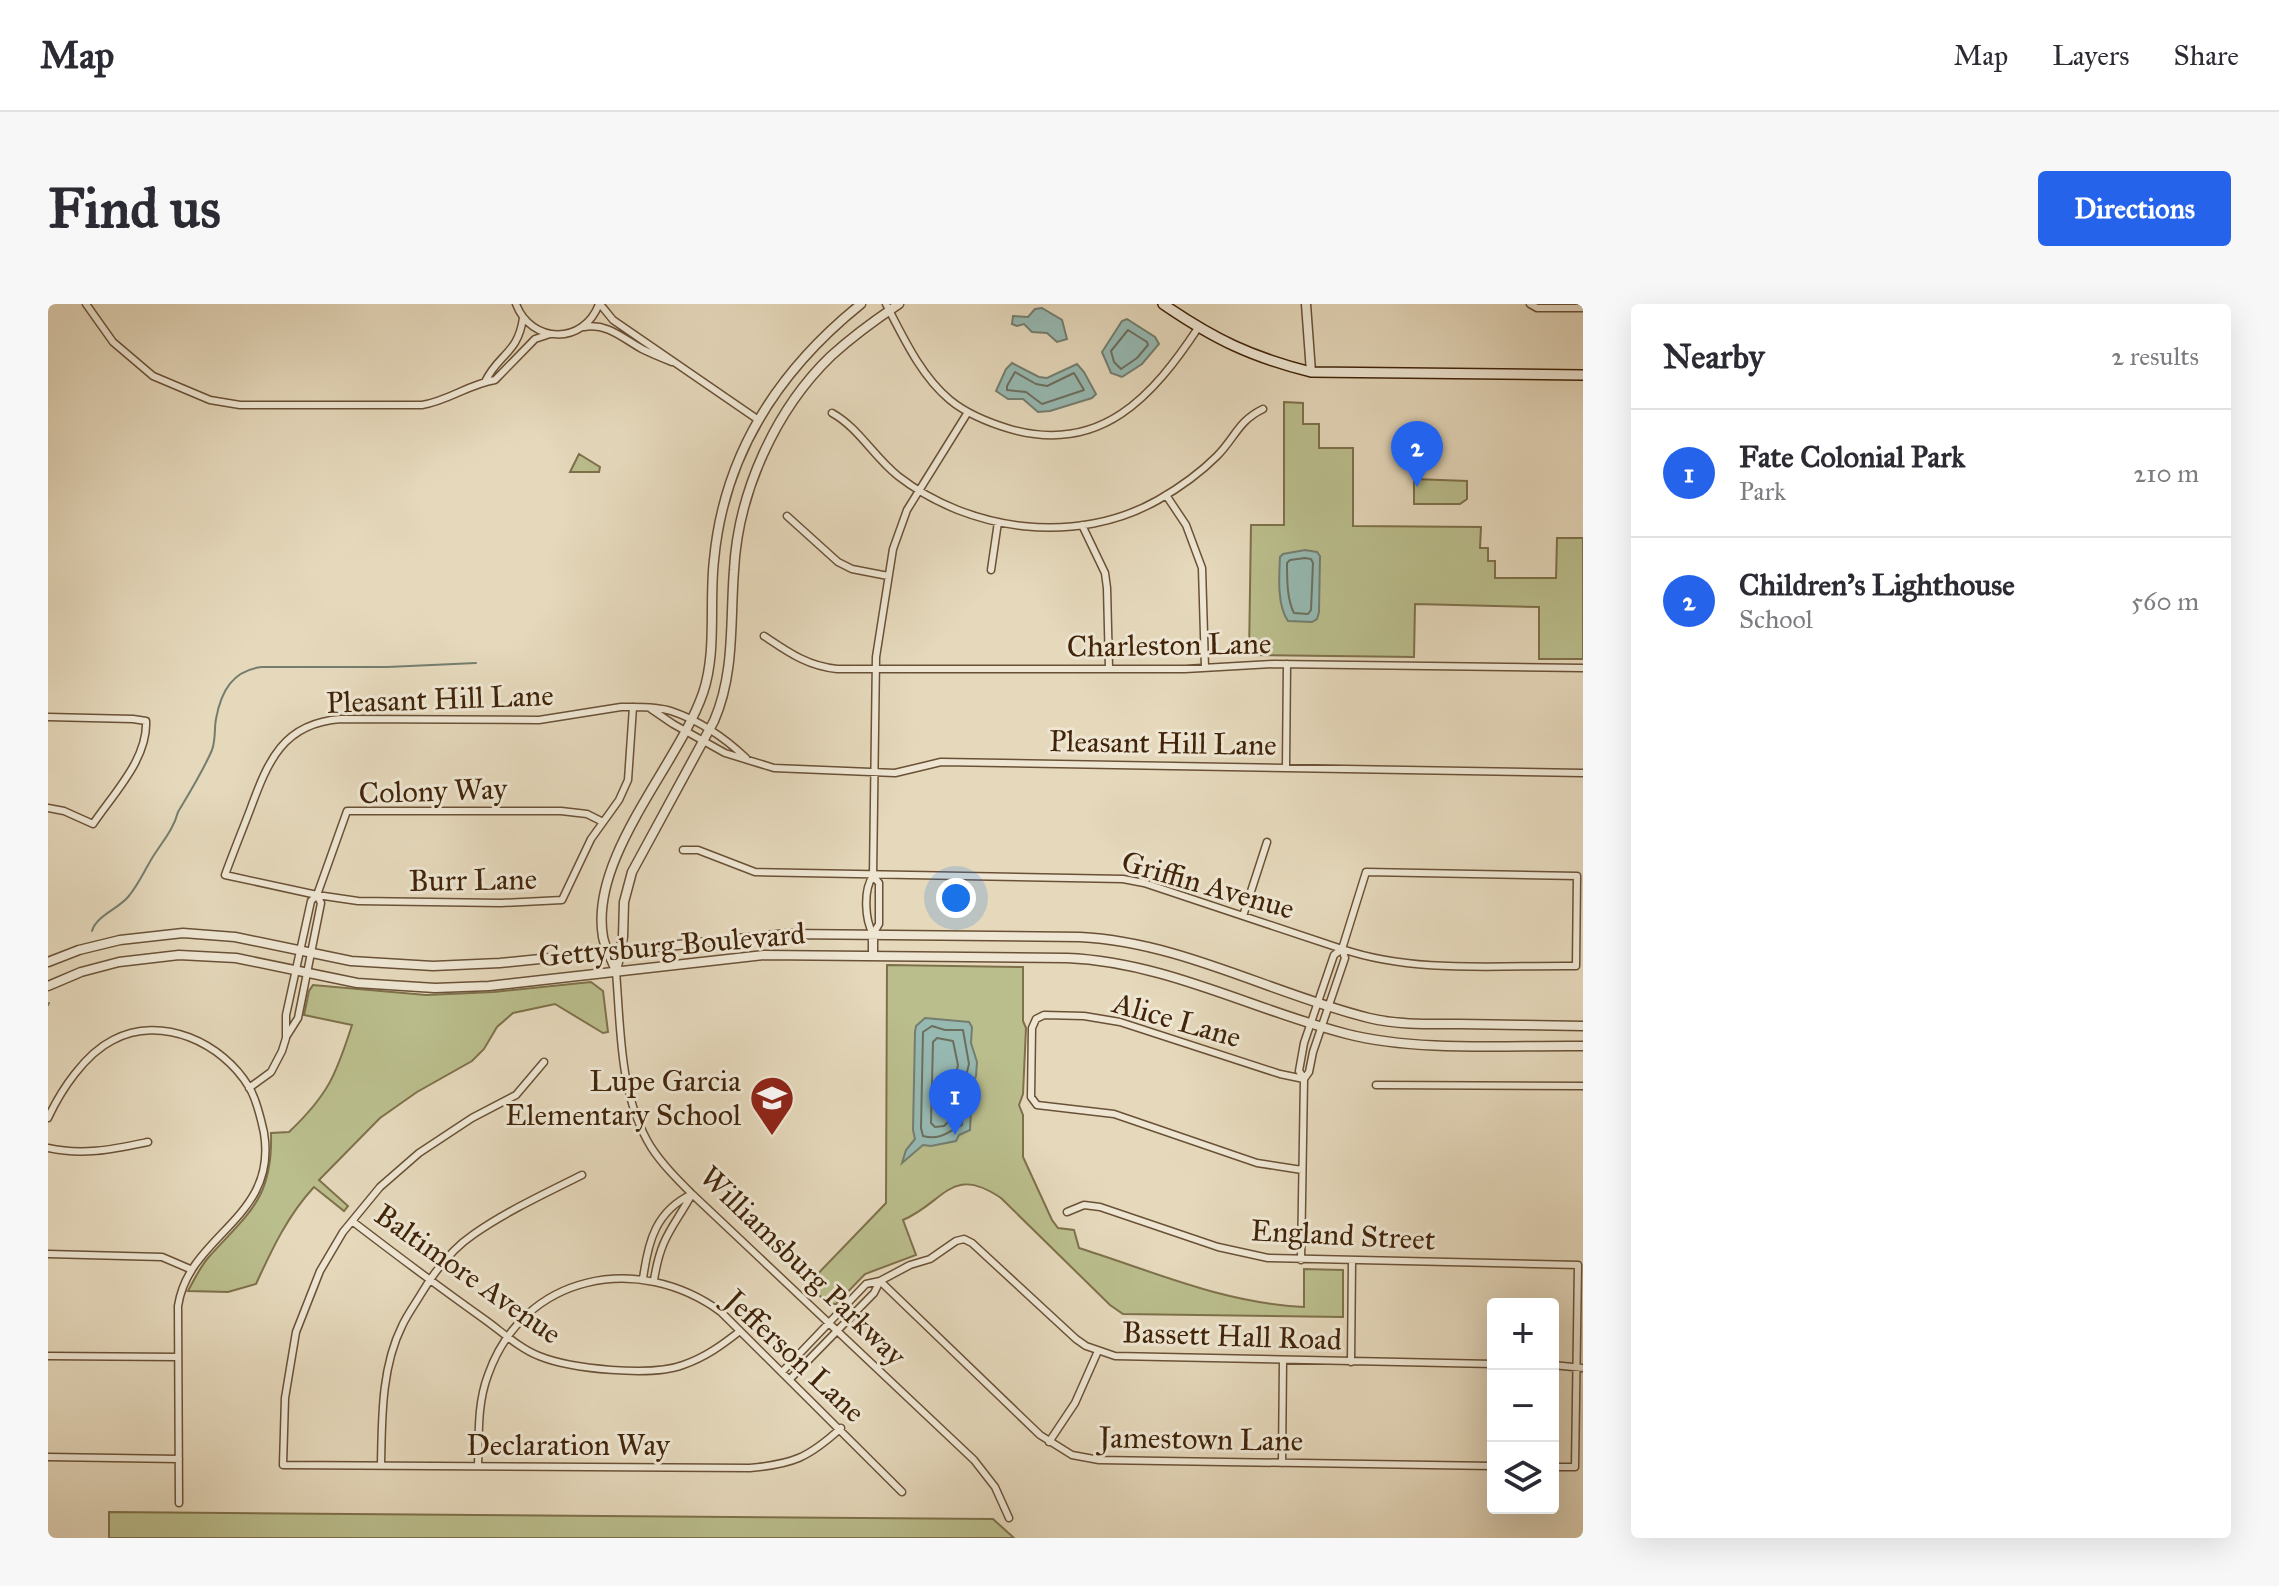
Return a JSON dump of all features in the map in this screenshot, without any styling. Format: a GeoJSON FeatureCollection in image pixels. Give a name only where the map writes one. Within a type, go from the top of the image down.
{"type":"FeatureCollection","features":[{"type":"Feature","properties":{"kind":"main road"},"geometry":{"type":"LineString","coordinates":[[1163,304],[1226,344],[1269,361],[1311,372],[1583,375]]}},
{"type":"Feature","properties":{"kind":"street"},"geometry":{"type":"LineString","coordinates":[[86,304],[113,342],[153,376],[210,400],[227,403],[422,405],[439,402],[499,377],[535,339],[550,334],[569,334],[582,327],[593,317],[599,304],[613,320],[775,431]]}},
{"type":"Feature","properties":{"kind":"street"},"geometry":{"type":"LineString","coordinates":[[516,304],[533,328],[550,334]]}},
{"type":"Feature","properties":{"kind":"street","name":"Williamsburg Parkway"},"geometry":{"type":"LineString","coordinates":[[616,972],[603,938],[603,916],[614,863],[627,833],[702,696],[707,677],[713,561],[718,527],[731,482],[757,419],[802,357],[861,304]]}},
{"type":"Feature","properties":{"kind":"street","name":"Williamsburg Parkway"},"geometry":{"type":"LineString","coordinates":[[899,304],[887,307],[829,358],[791,405],[775,431],[751,489],[739,531],[733,573],[729,671],[719,710],[632,872],[624,902],[616,972],[626,1078],[633,1109],[658,1157],[692,1194],[974,1460],[995,1487],[1009,1518]]}},
{"type":"Feature","properties":{"kind":"street"},"geometry":{"type":"LineString","coordinates":[[1306,304],[1311,372]]}},
{"type":"Feature","properties":{"kind":"street"},"geometry":{"type":"LineString","coordinates":[[1530,304],[1537,308],[1583,308]]}},
{"type":"Feature","properties":{"kind":"street"},"geometry":{"type":"LineString","coordinates":[[887,307],[928,375],[950,400],[992,424],[1050,436],[1073,434],[1123,415],[1140,402],[1173,366],[1198,328]]}},
{"type":"Feature","properties":{"kind":"street"},"geometry":{"type":"LineString","coordinates":[[485,382],[491,370],[515,345],[523,318]]}},
{"type":"Feature","properties":{"kind":"street"},"geometry":{"type":"LineString","coordinates":[[582,327],[609,329],[643,350],[682,367]]}},
{"type":"Feature","properties":{"kind":"street"},"geometry":{"type":"LineString","coordinates":[[832,413],[849,423],[897,475],[920,490],[968,514],[998,522],[1049,528],[1082,525],[1128,514],[1166,495],[1218,456],[1247,417],[1263,409]]}},
{"type":"Feature","properties":{"kind":"street"},"geometry":{"type":"LineString","coordinates":[[873,956],[867,883],[873,876],[876,670],[888,576],[897,532],[907,510],[968,412]]}},
{"type":"Feature","properties":{"kind":"street"},"geometry":{"type":"LineString","coordinates":[[1166,495],[1186,525],[1202,568],[1205,668]]}},
{"type":"Feature","properties":{"kind":"street"},"geometry":{"type":"LineString","coordinates":[[787,516],[838,562],[852,569],[888,576]]}},
{"type":"Feature","properties":{"kind":"street"},"geometry":{"type":"LineString","coordinates":[[991,570],[998,522]]}},
{"type":"Feature","properties":{"kind":"street"},"geometry":{"type":"LineString","coordinates":[[1082,525],[1105,573],[1109,609],[1109,668]]}},
{"type":"Feature","properties":{"kind":"street"},"geometry":{"type":"LineString","coordinates":[[718,527],[739,531]]}},
{"type":"Feature","properties":{"kind":"street","name":"Charleston Lane"},"geometry":{"type":"LineString","coordinates":[[764,636],[798,660],[818,667],[876,670],[1205,668],[1287,664],[1583,668]]}},
{"type":"Feature","properties":{"kind":"street"},"geometry":{"type":"LineString","coordinates":[[1286,766],[1287,664]]}},
{"type":"Feature","properties":{"kind":"street","name":"Pleasant Hill Lane"},"geometry":{"type":"LineString","coordinates":[[225,875],[269,762],[285,742],[305,727],[341,719],[539,720],[633,707],[673,711],[728,741],[746,758]]}},
{"type":"Feature","properties":{"kind":"street","name":"Burr Lane"},"geometry":{"type":"LineString","coordinates":[[225,875],[358,901],[511,903],[562,900],[585,850],[619,800],[628,780],[633,707]]}},
{"type":"Feature","properties":{"kind":"street","name":"Pleasant Hill Lane"},"geometry":{"type":"LineString","coordinates":[[651,709],[725,753],[774,768],[895,773],[941,762],[1583,773]]}},
{"type":"Feature","properties":{"kind":"street"},"geometry":{"type":"LineString","coordinates":[[48,717],[146,721],[142,750],[93,824],[64,811],[48,808]]}},
{"type":"Feature","properties":{"kind":"street","name":"Colony Way"},"geometry":{"type":"LineString","coordinates":[[286,1038],[286,1015],[311,901],[317,895],[347,811],[561,811],[587,814],[603,822]]}},
{"type":"Feature","properties":{"kind":"street"},"geometry":{"type":"LineString","coordinates":[[1243,916],[1267,842]]}},
{"type":"Feature","properties":{"kind":"street","name":"Griffin Avenue"},"geometry":{"type":"LineString","coordinates":[[683,850],[698,850],[755,872],[1123,879],[1243,916],[1342,949],[1382,961],[1408,963],[1576,966],[1577,876],[1366,872],[1342,949]]}},
{"type":"Feature","properties":{"kind":"street"},"geometry":{"type":"LineString","coordinates":[[873,876],[879,883],[879,924],[873,934]]}},
{"type":"Feature","properties":{"kind":"street","name":"Colony Way"},"geometry":{"type":"LineString","coordinates":[[249,1088],[261,1081],[277,1063],[286,1038],[298,1018],[321,903],[317,895]]}},
{"type":"Feature","properties":{"kind":"street","name":"Gettysburg Boulevard"},"geometry":{"type":"LineString","coordinates":[[48,962],[79,950],[120,940],[183,933],[235,937],[300,952],[373,963],[442,966],[787,934],[1080,937],[1118,940],[1164,951],[1317,1003],[1397,1022],[1583,1026]]}},
{"type":"Feature","properties":{"kind":"street"},"geometry":{"type":"LineString","coordinates":[[1301,1260],[1304,1079],[1299,1071],[1299,1059],[1334,955],[1342,949],[1345,958],[1309,1072],[1304,1079]]}},
{"type":"Feature","properties":{"kind":"street","name":"Gettysburg Boulevard"},"geometry":{"type":"LineString","coordinates":[[48,986],[100,967],[159,956],[236,958],[295,972],[371,984],[435,988],[489,986],[764,955],[1103,961],[1148,969],[1357,1036],[1395,1042],[1583,1046]]}},
{"type":"Feature","properties":{"kind":"street","name":"Alice Lane"},"geometry":{"type":"LineString","coordinates":[[1302,1170],[1257,1163],[1114,1114],[1034,1103],[1031,1097],[1032,1028],[1036,1019],[1044,1015],[1084,1016],[1120,1022],[1304,1079]]}},
{"type":"Feature","properties":{"kind":"street"},"geometry":{"type":"LineString","coordinates":[[48,1118],[50,1109],[99,1048],[127,1033],[144,1030],[181,1034],[204,1044],[221,1055],[249,1088],[264,1135],[265,1153],[255,1193],[247,1208],[190,1269],[178,1306],[179,1503]]}},
{"type":"Feature","properties":{"kind":"street"},"geometry":{"type":"LineString","coordinates":[[352,1221],[380,1187],[419,1153],[472,1118],[516,1095],[544,1062]]}},
{"type":"Feature","properties":{"kind":"street"},"geometry":{"type":"LineString","coordinates":[[1376,1085],[1583,1086]]}},
{"type":"Feature","properties":{"kind":"street"},"geometry":{"type":"LineString","coordinates":[[48,1095],[58,1101]]}},
{"type":"Feature","properties":{"kind":"street"},"geometry":{"type":"LineString","coordinates":[[48,1148],[81,1153],[148,1142]]}},
{"type":"Feature","properties":{"kind":"street"},"geometry":{"type":"LineString","coordinates":[[381,1465],[382,1419],[388,1371],[401,1327],[429,1280],[472,1235],[520,1206],[582,1175]]}},
{"type":"Feature","properties":{"kind":"street"},"geometry":{"type":"LineString","coordinates":[[643,1279],[647,1252],[659,1222],[675,1202],[692,1194]]}},
{"type":"Feature","properties":{"kind":"street"},"geometry":{"type":"LineString","coordinates":[[654,1280],[663,1239],[692,1194]]}},
{"type":"Feature","properties":{"kind":"street","name":"England Street"},"geometry":{"type":"LineString","coordinates":[[1067,1212],[1084,1205],[1100,1207],[1241,1253],[1268,1258],[1578,1265],[1581,1365]]}},
{"type":"Feature","properties":{"kind":"street","name":"Baltimore Avenue"},"geometry":{"type":"LineString","coordinates":[[352,1221],[509,1337],[536,1355],[568,1366],[597,1369],[680,1367],[712,1353],[740,1331]]}},
{"type":"Feature","properties":{"kind":"street","name":"Declaration Way"},"geometry":{"type":"LineString","coordinates":[[352,1221],[320,1271],[296,1332],[285,1398],[283,1465],[750,1468],[785,1464],[818,1449],[841,1428]]}},
{"type":"Feature","properties":{"kind":"street","name":"Bassett Hall Road"},"geometry":{"type":"LineString","coordinates":[[880,1281],[910,1265],[930,1259],[964,1239],[1076,1339],[1098,1351],[1128,1359],[1487,1364]]}},
{"type":"Feature","properties":{"kind":"street"},"geometry":{"type":"LineString","coordinates":[[48,1254],[162,1257],[190,1269]]}},
{"type":"Feature","properties":{"kind":"street"},"geometry":{"type":"LineString","coordinates":[[1351,1362],[1352,1261]]}},
{"type":"Feature","properties":{"kind":"street","name":"Jefferson Lane"},"geometry":{"type":"LineString","coordinates":[[478,1466],[482,1392],[496,1356],[509,1337],[535,1309],[561,1293],[599,1280],[643,1279],[700,1297],[841,1428],[902,1492]]}},
{"type":"Feature","properties":{"kind":"street"},"geometry":{"type":"LineString","coordinates":[[782,1372],[866,1284],[880,1281]]}},
{"type":"Feature","properties":{"kind":"street"},"geometry":{"type":"LineString","coordinates":[[790,1379],[874,1293],[880,1281]]}},
{"type":"Feature","properties":{"kind":"street","name":"Jamestown Lane"},"geometry":{"type":"LineString","coordinates":[[880,1281],[1049,1442],[1072,1455],[1099,1460],[1487,1466]]}},
{"type":"Feature","properties":{"kind":"street"},"geometry":{"type":"LineString","coordinates":[[1049,1442],[1075,1403],[1098,1351]]}},
{"type":"Feature","properties":{"kind":"street"},"geometry":{"type":"LineString","coordinates":[[48,1356],[178,1357]]}},
{"type":"Feature","properties":{"kind":"street"},"geometry":{"type":"LineString","coordinates":[[1282,1463],[1283,1360]]}},
{"type":"Feature","properties":{"kind":"street"},"geometry":{"type":"LineString","coordinates":[[1559,1365],[1581,1365],[1575,1467],[1559,1467]]}},
{"type":"Feature","properties":{"kind":"street"},"geometry":{"type":"LineString","coordinates":[[48,1457],[179,1459]]}},
{"type":"Feature","properties":{"kind":"green space"},"geometry":{"type":"Polygon","coordinates":[[[1284,402],[1303,403],[1303,424],[1319,424],[1319,448],[1353,448],[1353,526],[1481,527],[1480,548],[1488,548],[1488,561],[1495,561],[1495,578],[1556,578],[1557,538],[1583,538],[1583,659],[1539,659],[1539,607],[1415,604],[1414,657],[1249,655],[1251,525],[1284,525],[1284,402]]]}},
{"type":"Feature","properties":{"kind":"green space"},"geometry":{"type":"Polygon","coordinates":[[[579,454],[600,467],[599,472],[570,472],[579,454]]]}},
{"type":"Feature","properties":{"kind":"green space"},"geometry":{"type":"Polygon","coordinates":[[[1414,479],[1467,481],[1467,499],[1460,504],[1414,504],[1414,479]]]}},
{"type":"Feature","properties":{"kind":"green space"},"geometry":{"type":"Polygon","coordinates":[[[887,965],[1023,967],[1023,1021],[1026,1028],[1023,1094],[1019,1105],[1023,1115],[1023,1157],[1052,1220],[1058,1228],[1074,1230],[1079,1248],[1217,1293],[1304,1307],[1304,1269],[1343,1270],[1343,1317],[1123,1314],[1110,1305],[1001,1198],[984,1188],[970,1185],[959,1185],[949,1190],[903,1220],[916,1255],[865,1274],[836,1304],[828,1304],[808,1284],[886,1203],[887,965]]]}},
{"type":"Feature","properties":{"kind":"green space"},"geometry":{"type":"Polygon","coordinates":[[[591,982],[603,991],[608,1032],[603,1033],[555,1004],[513,1013],[497,1027],[484,1049],[472,1061],[417,1092],[380,1118],[319,1180],[348,1206],[344,1211],[314,1187],[288,1221],[256,1284],[228,1292],[188,1291],[205,1262],[255,1204],[267,1175],[271,1133],[289,1132],[302,1119],[322,1095],[341,1058],[352,1025],[304,1015],[313,985],[426,995],[591,982]]]}},
{"type":"Feature","properties":{"kind":"green space"},"geometry":{"type":"Polygon","coordinates":[[[109,1512],[993,1519],[1014,1538],[109,1538],[109,1512]]]}},
{"type":"Feature","properties":{"kind":"water"},"geometry":{"type":"Polygon","coordinates":[[[1042,308],[1062,320],[1067,339],[1057,342],[1047,333],[1032,332],[1024,324],[1012,324],[1013,316],[1028,317],[1035,309],[1042,308]]]}},
{"type":"Feature","properties":{"kind":"water"},"geometry":{"type":"Polygon","coordinates":[[[1127,319],[1155,337],[1159,344],[1142,364],[1122,377],[1111,373],[1102,352],[1122,321],[1127,319]]]}},
{"type":"Feature","properties":{"kind":"water"},"geometry":{"type":"Polygon","coordinates":[[[1012,363],[1047,378],[1077,364],[1096,394],[1092,398],[1038,412],[1023,399],[1008,399],[996,391],[1012,363]]]}},
{"type":"Feature","properties":{"kind":"water"},"geometry":{"type":"Polygon","coordinates":[[[1305,550],[1317,552],[1320,556],[1319,612],[1312,622],[1288,621],[1280,599],[1280,557],[1305,550]]]}},
{"type":"Feature","properties":{"kind":"water"},"geometry":{"type":"Polygon","coordinates":[[[925,1018],[969,1022],[972,1027],[971,1043],[977,1062],[972,1085],[970,1130],[959,1135],[956,1141],[923,1145],[902,1163],[906,1150],[915,1139],[915,1032],[916,1026],[925,1018]]]}},
{"type":"Feature","properties":{"kind":"waterway"},"geometry":{"type":"LineString","coordinates":[[92,931],[98,921],[132,892],[171,829],[212,750],[221,699],[230,684],[243,672],[262,667],[476,663]]}},
{"type":"Feature","properties":{"kind":"place","name":"Children’s Lighthouse"},"geometry":{"type":"Point","coordinates":[1417,487]}},
{"type":"Feature","properties":{"kind":"place","name":"Fate Colonial Park"},"geometry":{"type":"Point","coordinates":[955,1135]}},
{"type":"Feature","properties":{"kind":"place","name":"Lupe Garcia Elementary School"},"geometry":{"type":"Point","coordinates":[772,1137]}}]}
